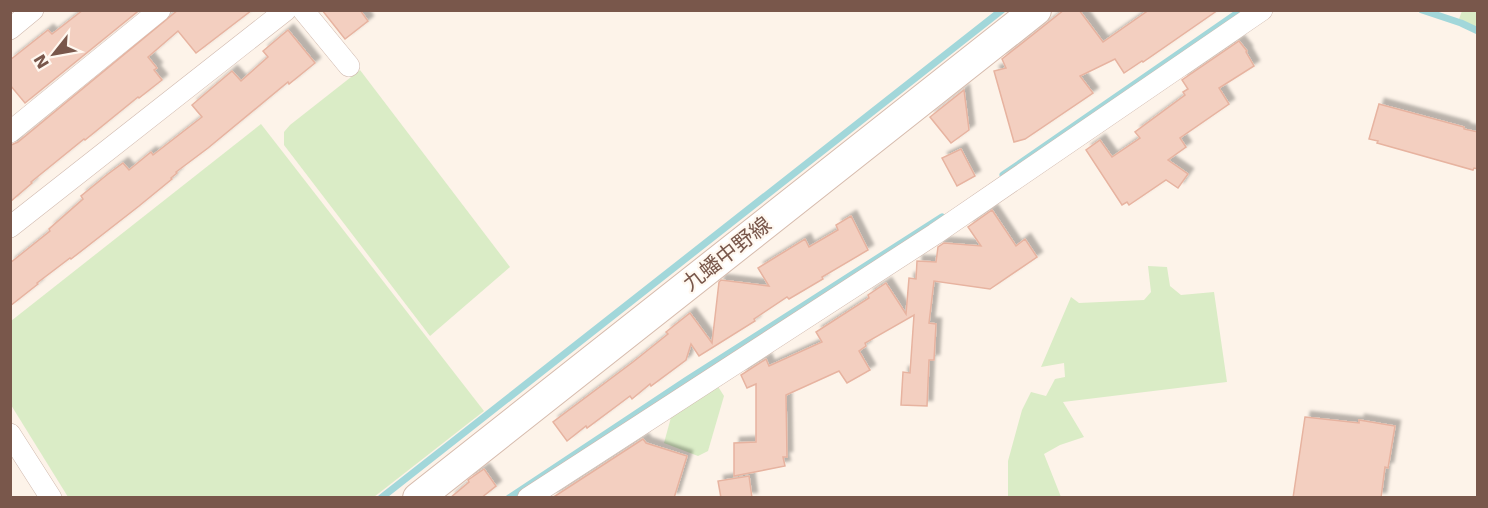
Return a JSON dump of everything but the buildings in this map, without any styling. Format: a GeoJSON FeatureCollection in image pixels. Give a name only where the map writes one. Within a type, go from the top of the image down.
{"type":"FeatureCollection","features":[{"type":"Feature","properties":{"kind":"main road","name":"九蟠中野線"},"geometry":{"type":"LineString","coordinates":[[418,498],[1036,10]]}},
{"type":"Feature","properties":{"kind":"street"},"geometry":{"type":"LineString","coordinates":[[10,29],[33,10]]}},
{"type":"Feature","properties":{"kind":"street"},"geometry":{"type":"LineString","coordinates":[[10,132],[160,10]]}},
{"type":"Feature","properties":{"kind":"street"},"geometry":{"type":"LineString","coordinates":[[10,227],[286,10]]}},
{"type":"Feature","properties":{"kind":"street"},"geometry":{"type":"LineString","coordinates":[[303,10],[349,66]]}},
{"type":"Feature","properties":{"kind":"street"},"geometry":{"type":"LineString","coordinates":[[528,498],[934,234],[1262,10]]}},
{"type":"Feature","properties":{"kind":"street"},"geometry":{"type":"LineString","coordinates":[[10,434],[51,498]]}},
{"type":"Feature","properties":{"kind":"green space"},"geometry":{"type":"Polygon","coordinates":[[[1462,11],[1477,11],[1477,28],[1459,19],[1462,11]]]}},
{"type":"Feature","properties":{"kind":"green space"},"geometry":{"type":"Polygon","coordinates":[[[360,70],[510,267],[430,336],[284,145],[284,132],[290,125],[360,70]]]}},
{"type":"Feature","properties":{"kind":"green space"},"geometry":{"type":"Polygon","coordinates":[[[261,124],[484,411],[374,497],[68,497],[11,405],[11,321],[261,124]]]}},
{"type":"Feature","properties":{"kind":"green space"},"geometry":{"type":"Polygon","coordinates":[[[1148,266],[1167,267],[1170,286],[1181,295],[1214,292],[1227,382],[1063,402],[1084,437],[1060,445],[1044,454],[1061,497],[1008,497],[1008,461],[1022,410],[1031,392],[1046,396],[1055,379],[1065,377],[1064,363],[1041,367],[1071,297],[1079,303],[1144,300],[1151,292],[1148,266]]]}},
{"type":"Feature","properties":{"kind":"green space"},"geometry":{"type":"Polygon","coordinates":[[[717,385],[724,396],[708,451],[698,456],[664,443],[673,410],[717,385]]]}},
{"type":"Feature","properties":{"kind":"waterway"},"geometry":{"type":"LineString","coordinates":[[381,498],[1002,10]]}},
{"type":"Feature","properties":{"kind":"waterway"},"geometry":{"type":"LineString","coordinates":[[1003,175],[1242,10]]}},
{"type":"Feature","properties":{"kind":"waterway"},"geometry":{"type":"LineString","coordinates":[[1422,10],[1478,31]]}},
{"type":"Feature","properties":{"kind":"waterway"},"geometry":{"type":"LineString","coordinates":[[509,498],[687,380],[942,217]]}}]}
